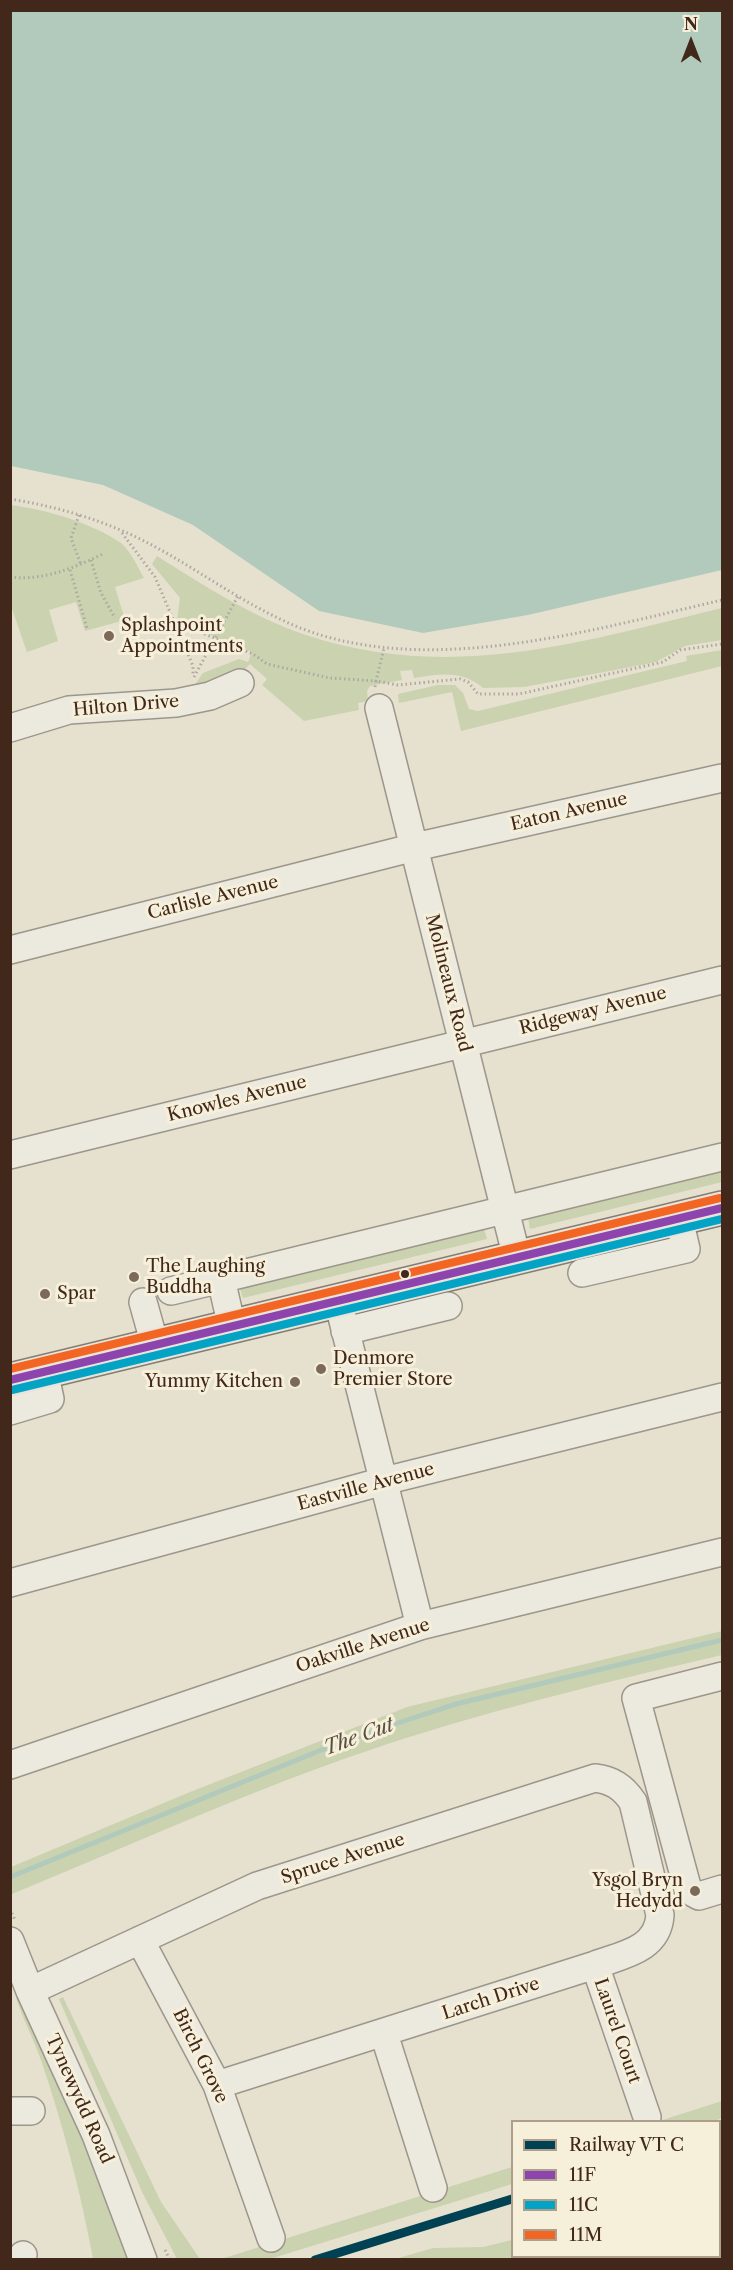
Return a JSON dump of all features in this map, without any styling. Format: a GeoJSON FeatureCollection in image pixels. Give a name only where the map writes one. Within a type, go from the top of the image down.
{"type":"FeatureCollection","features":[{"type":"Feature","properties":{"kind":"main road"},"geometry":{"type":"LineString","coordinates":[[10,1380],[232,1327],[341,1316],[517,1258],[723,1208]]}},
{"type":"Feature","properties":{"kind":"street","name":"Hilton Drive"},"geometry":{"type":"LineString","coordinates":[[10,728],[69,710],[176,703],[205,696],[240,683]]}},
{"type":"Feature","properties":{"kind":"street","name":"Molineaux Road"},"geometry":{"type":"LineString","coordinates":[[380,708],[517,1258]]}},
{"type":"Feature","properties":{"kind":"street","name":"Eaton Avenue"},"geometry":{"type":"LineString","coordinates":[[415,846],[723,778]]}},
{"type":"Feature","properties":{"kind":"street","name":"Carlisle Avenue"},"geometry":{"type":"LineString","coordinates":[[10,950],[415,846]]}},
{"type":"Feature","properties":{"kind":"street","name":"Ridgeway Avenue"},"geometry":{"type":"LineString","coordinates":[[462,1043],[723,980]]}},
{"type":"Feature","properties":{"kind":"street","name":"Knowles Avenue"},"geometry":{"type":"LineString","coordinates":[[10,1155],[462,1043]]}},
{"type":"Feature","properties":{"kind":"street"},"geometry":{"type":"LineString","coordinates":[[171,1291],[505,1212],[723,1157]]}},
{"type":"Feature","properties":{"kind":"street"},"geometry":{"type":"LineString","coordinates":[[582,1273],[686,1249],[679,1219]]}},
{"type":"Feature","properties":{"kind":"street"},"geometry":{"type":"LineString","coordinates":[[221,1279],[232,1327]]}},
{"type":"Feature","properties":{"kind":"street"},"geometry":{"type":"LineString","coordinates":[[143,1302],[155,1345]]}},
{"type":"Feature","properties":{"kind":"street"},"geometry":{"type":"LineString","coordinates":[[420,1626],[341,1316],[448,1306]]}},
{"type":"Feature","properties":{"kind":"street"},"geometry":{"type":"LineString","coordinates":[[10,1411],[50,1399],[44,1371]]}},
{"type":"Feature","properties":{"kind":"street","name":"Eastville Avenue"},"geometry":{"type":"LineString","coordinates":[[10,1583],[384,1482],[723,1397]]}},
{"type":"Feature","properties":{"kind":"street","name":"Oakville Avenue"},"geometry":{"type":"LineString","coordinates":[[10,1765],[420,1626],[723,1552]]}},
{"type":"Feature","properties":{"kind":"street"},"geometry":{"type":"LineString","coordinates":[[723,1676],[636,1698],[688,1890],[699,1896],[723,1889]]}},
{"type":"Feature","properties":{"kind":"street","name":"Spruce Avenue"},"geometry":{"type":"LineString","coordinates":[[30,1991],[257,1886],[595,1778],[654,1763]]}},
{"type":"Feature","properties":{"kind":"street","name":"Larch Drive"},"geometry":{"type":"LineString","coordinates":[[217,2085],[384,2034],[595,1965],[641,1948],[650,1942],[660,1927],[660,1915],[633,1802],[627,1793],[609,1780],[595,1778]]}},
{"type":"Feature","properties":{"kind":"street","name":"Birch Grove"},"geometry":{"type":"LineString","coordinates":[[140,1940],[217,2085],[251,2213],[271,2238]]}},
{"type":"Feature","properties":{"kind":"street","name":"Tynewydd Road"},"geometry":{"type":"LineString","coordinates":[[10,1941],[30,1991],[96,2135],[143,2259]]}},
{"type":"Feature","properties":{"kind":"street","name":"Laurel Court"},"geometry":{"type":"LineString","coordinates":[[595,1965],[636,2106]]}},
{"type":"Feature","properties":{"kind":"street"},"geometry":{"type":"LineString","coordinates":[[384,2034],[434,2156],[433,2188]]}},
{"type":"Feature","properties":{"kind":"path"},"geometry":{"type":"LineString","coordinates":[[10,499],[60,508],[136,537],[283,621],[334,638],[384,647],[452,651],[555,637],[723,600]]}},
{"type":"Feature","properties":{"kind":"path"},"geometry":{"type":"LineString","coordinates":[[79,515],[71,543],[81,565]]}},
{"type":"Feature","properties":{"kind":"path"},"geometry":{"type":"LineString","coordinates":[[121,531],[155,578],[205,696]]}},
{"type":"Feature","properties":{"kind":"path"},"geometry":{"type":"LineString","coordinates":[[10,577],[36,578],[70,570],[103,555]]}},
{"type":"Feature","properties":{"kind":"path"},"geometry":{"type":"LineString","coordinates":[[91,560],[101,592],[115,618]]}},
{"type":"Feature","properties":{"kind":"path"},"geometry":{"type":"LineString","coordinates":[[70,570],[87,628]]}},
{"type":"Feature","properties":{"kind":"path"},"geometry":{"type":"LineString","coordinates":[[205,696],[215,639],[238,596]]}},
{"type":"Feature","properties":{"kind":"path"},"geometry":{"type":"LineString","coordinates":[[171,620],[253,654],[267,664],[330,678],[398,685],[460,679],[468,682],[478,694],[519,694],[663,662],[680,650],[723,644]]}},
{"type":"Feature","properties":{"kind":"path"},"geometry":{"type":"LineString","coordinates":[[376,681],[384,647]]}},
{"type":"Feature","properties":{"kind":"shaded area"},"geometry":{"type":"Polygon","coordinates":[[[11,10],[722,11],[722,570],[528,615],[423,633],[319,611],[193,525],[103,485],[11,466],[11,10]]]}},
{"type":"Feature","properties":{"kind":"shaded area"},"geometry":{"type":"Polygon","coordinates":[[[11,505],[39,510],[82,523],[125,546],[144,578],[115,587],[125,620],[85,631],[76,602],[49,610],[58,641],[27,652],[11,606],[11,505]]]}},
{"type":"Feature","properties":{"kind":"shaded area"},"geometry":{"type":"Polygon","coordinates":[[[157,556],[229,600],[286,628],[359,649],[412,656],[464,657],[515,652],[618,633],[722,608],[722,640],[685,646],[656,662],[524,687],[483,688],[459,676],[414,678],[412,670],[400,671],[402,680],[370,686],[367,691],[368,701],[358,703],[359,710],[304,721],[262,685],[267,679],[250,664],[244,670],[194,686],[203,673],[239,659],[248,662],[252,652],[177,621],[180,598],[152,564],[157,556]]]}},
{"type":"Feature","properties":{"kind":"shaded area"},"geometry":{"type":"Polygon","coordinates":[[[722,650],[722,666],[461,731],[452,692],[399,703],[398,694],[438,685],[455,685],[463,693],[469,709],[478,711],[687,661],[686,656],[722,650]]]}},
{"type":"Feature","properties":{"kind":"shaded area"},"geometry":{"type":"Polygon","coordinates":[[[722,1165],[722,1182],[530,1229],[527,1212],[722,1165]]]}},
{"type":"Feature","properties":{"kind":"shaded area"},"geometry":{"type":"Polygon","coordinates":[[[482,1222],[487,1239],[243,1298],[238,1282],[482,1222]]]}},
{"type":"Feature","properties":{"kind":"shaded area"},"geometry":{"type":"Polygon","coordinates":[[[722,1631],[722,1655],[519,1705],[369,1750],[242,1798],[12,1894],[11,1867],[190,1792],[407,1707],[722,1631]]]}},
{"type":"Feature","properties":{"kind":"shaded area"},"geometry":{"type":"Polygon","coordinates":[[[10,1965],[45,2043],[131,2259],[93,2259],[64,2134],[41,2060],[17,2001],[10,1965]]]}},
{"type":"Feature","properties":{"kind":"shaded area"},"geometry":{"type":"Polygon","coordinates":[[[63,1997],[161,2202],[200,2259],[177,2259],[143,2194],[59,1999],[63,1997]]]}},
{"type":"Feature","properties":{"kind":"shaded area"},"geometry":{"type":"Polygon","coordinates":[[[722,2101],[722,2118],[717,2120],[662,2120],[722,2101]]]}},
{"type":"Feature","properties":{"kind":"shaded area"},"geometry":{"type":"Polygon","coordinates":[[[511,2167],[511,2184],[270,2259],[218,2260],[511,2167]]]}},
{"type":"Feature","properties":{"kind":"shaded area"},"geometry":{"type":"Polygon","coordinates":[[[721,2168],[722,2259],[395,2259],[433,2248],[483,2247],[511,2240],[511,2258],[721,2258],[721,2168]]]}},
{"type":"Feature","properties":{"kind":"waterway","name":"The Cut"},"geometry":{"type":"LineString","coordinates":[[10,1877],[336,1744],[407,1720],[456,1704],[722,1640]]}},
{"type":"Feature","properties":{"kind":"transit line","name":"11M"},"geometry":{"type":"LineString","coordinates":[[10,1369],[720,1198]]}},
{"type":"Feature","properties":{"kind":"transit line","name":"11F"},"geometry":{"type":"LineString","coordinates":[[10,1380],[722,1208]]}},
{"type":"Feature","properties":{"kind":"transit line","name":"11C"},"geometry":{"type":"LineString","coordinates":[[12,1390],[722,1219]]}},
{"type":"Feature","properties":{"kind":"transit line"},"geometry":{"type":"LineString","coordinates":[[315,2260],[511,2199]]}},
{"type":"Feature","properties":{"kind":"place","name":"Splashpoint Appointments"},"geometry":{"type":"Point","coordinates":[109,636]}},
{"type":"Feature","properties":{"kind":"place","name":"The Laughing Buddha"},"geometry":{"type":"Point","coordinates":[134,1277]}},
{"type":"Feature","properties":{"kind":"place","name":"Spar"},"geometry":{"type":"Point","coordinates":[45,1294]}},
{"type":"Feature","properties":{"kind":"place","name":"Denmore Premier Store"},"geometry":{"type":"Point","coordinates":[321,1369]}},
{"type":"Feature","properties":{"kind":"place","name":"Yummy Kitchen"},"geometry":{"type":"Point","coordinates":[295,1382]}},
{"type":"Feature","properties":{"kind":"place","name":"Ysgol Bryn Hedydd"},"geometry":{"type":"Point","coordinates":[695,1891]}}]}
